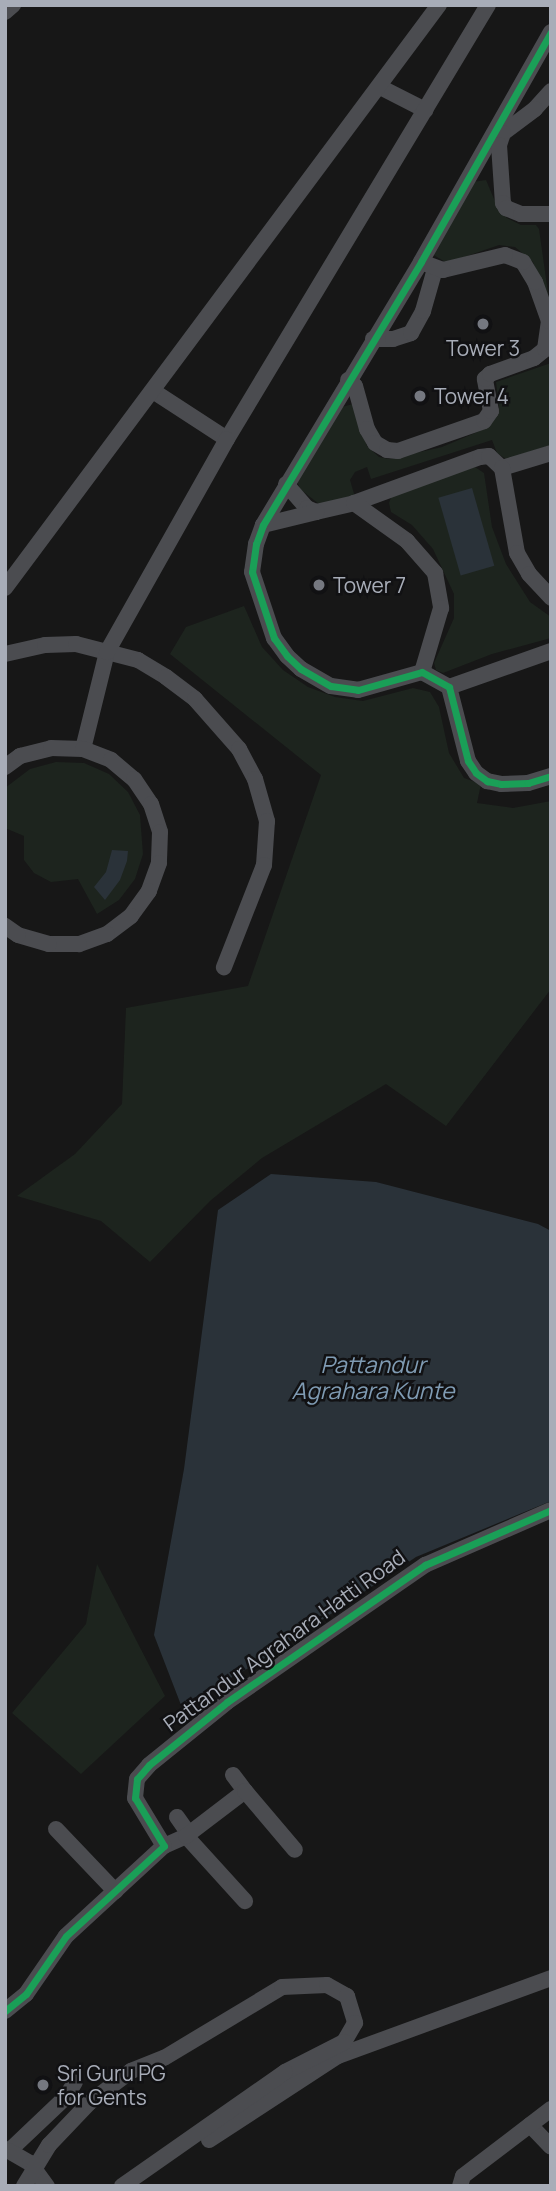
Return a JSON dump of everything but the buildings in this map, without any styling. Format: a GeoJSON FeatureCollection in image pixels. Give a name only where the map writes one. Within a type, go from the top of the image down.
{"type":"FeatureCollection","features":[{"type":"Feature","properties":{"kind":"street"},"geometry":{"type":"LineString","coordinates":[[5,12],[13,5]]}},
{"type":"Feature","properties":{"kind":"street"},"geometry":{"type":"LineString","coordinates":[[5,588],[439,5]]}},
{"type":"Feature","properties":{"kind":"street"},"geometry":{"type":"LineString","coordinates":[[83,749],[107,652],[227,439],[488,5]]}},
{"type":"Feature","properties":{"kind":"street"},"geometry":{"type":"LineString","coordinates":[[551,32],[428,265],[373,338],[263,525],[256,544],[252,572],[274,638],[301,669],[331,686],[358,690],[422,672],[449,687],[468,761],[476,773],[487,781],[501,784],[528,783],[551,776]]}},
{"type":"Feature","properties":{"kind":"street"},"geometry":{"type":"LineString","coordinates":[[380,87],[425,110]]}},
{"type":"Feature","properties":{"kind":"street"},"geometry":{"type":"LineString","coordinates":[[551,91],[535,109],[503,133],[499,145],[503,203],[506,208],[521,214],[551,215]]}},
{"type":"Feature","properties":{"kind":"street"},"geometry":{"type":"LineString","coordinates":[[348,380],[355,386],[367,429],[375,443],[387,450],[398,451],[484,421],[491,411],[485,379],[490,374],[534,358],[548,348],[549,321],[535,282],[523,262],[505,255],[449,270],[428,265]]}},
{"type":"Feature","properties":{"kind":"street"},"geometry":{"type":"LineString","coordinates":[[373,338],[393,339],[411,333],[423,311],[428,265]]}},
{"type":"Feature","properties":{"kind":"street"},"geometry":{"type":"LineString","coordinates":[[153,391],[227,439]]}},
{"type":"Feature","properties":{"kind":"street"},"geometry":{"type":"LineString","coordinates":[[502,468],[551,453]]}},
{"type":"Feature","properties":{"kind":"street"},"geometry":{"type":"LineString","coordinates":[[263,525],[354,503],[480,457],[495,459],[502,468],[517,553],[544,584],[551,598]]}},
{"type":"Feature","properties":{"kind":"street"},"geometry":{"type":"LineString","coordinates":[[286,485],[307,508],[316,512]]}},
{"type":"Feature","properties":{"kind":"street"},"geometry":{"type":"LineString","coordinates":[[354,503],[407,541],[435,573],[441,608],[422,672]]}},
{"type":"Feature","properties":{"kind":"street"},"geometry":{"type":"LineString","coordinates":[[5,654],[45,645],[76,645],[138,660],[195,699],[220,724],[255,779],[267,821],[264,865],[240,934],[224,967]]}},
{"type":"Feature","properties":{"kind":"street"},"geometry":{"type":"LineString","coordinates":[[449,687],[551,651]]}},
{"type":"Feature","properties":{"kind":"street"},"geometry":{"type":"LineString","coordinates":[[5,766],[20,756],[51,748],[83,749],[111,760],[134,779],[151,804],[160,832],[159,863],[149,891],[131,916],[115,928],[79,944],[48,944],[18,935],[5,926]]}},
{"type":"Feature","properties":{"kind":"street","name":"Pattandur Agrahara Hatti Road"},"geometry":{"type":"LineString","coordinates":[[164,1846],[135,1798],[137,1779],[149,1765],[227,1702],[425,1565],[551,1510]]}},
{"type":"Feature","properties":{"kind":"street"},"geometry":{"type":"LineString","coordinates":[[233,1775],[295,1850]]}},
{"type":"Feature","properties":{"kind":"street"},"geometry":{"type":"LineString","coordinates":[[5,2011],[26,1994],[61,1942],[164,1846],[188,1835],[245,1791]]}},
{"type":"Feature","properties":{"kind":"street"},"geometry":{"type":"LineString","coordinates":[[177,1817],[188,1835],[245,1901]]}},
{"type":"Feature","properties":{"kind":"street"},"geometry":{"type":"LineString","coordinates":[[56,1829],[115,1891]]}},
{"type":"Feature","properties":{"kind":"street"},"geometry":{"type":"LineString","coordinates":[[186,2154],[338,2056],[551,1978]]}},
{"type":"Feature","properties":{"kind":"street"},"geometry":{"type":"LineString","coordinates":[[24,2186],[49,2145],[89,2103],[131,2071],[164,2058],[282,1987],[327,1985],[346,1996],[355,2023],[344,2042],[285,2072],[122,2186]]}},
{"type":"Feature","properties":{"kind":"street"},"geometry":{"type":"LineString","coordinates":[[47,2186],[35,2169],[7,2150],[66,2097],[75,2082]]}},
{"type":"Feature","properties":{"kind":"street"},"geometry":{"type":"LineString","coordinates":[[460,2186],[463,2176],[551,2109]]}},
{"type":"Feature","properties":{"kind":"street"},"geometry":{"type":"LineString","coordinates":[[530,2125],[551,2147]]}},
{"type":"Feature","properties":{"kind":"shaded area"},"geometry":{"type":"Polygon","coordinates":[[[486,180],[497,206],[507,218],[521,225],[536,225],[539,229],[550,307],[533,262],[515,247],[499,245],[447,263],[432,254],[472,182],[486,180]]]}},
{"type":"Feature","properties":{"kind":"shaded area"},"geometry":{"type":"Polygon","coordinates":[[[551,363],[551,445],[506,459],[497,453],[492,440],[371,479],[367,467],[355,472],[350,480],[355,497],[319,504],[300,489],[297,481],[342,407],[353,404],[367,446],[379,457],[389,459],[442,447],[489,427],[499,408],[496,382],[551,363]]]}},
{"type":"Feature","properties":{"kind":"shaded area"},"geometry":{"type":"Polygon","coordinates":[[[475,467],[484,473],[492,527],[506,564],[530,602],[551,617],[551,638],[492,654],[443,673],[436,670],[434,663],[454,618],[454,594],[433,549],[412,525],[391,512],[389,503],[392,495],[475,467]]]}},
{"type":"Feature","properties":{"kind":"shaded area"},"geometry":{"type":"Polygon","coordinates":[[[244,606],[262,647],[283,670],[308,687],[335,697],[363,701],[413,688],[430,692],[439,707],[449,753],[464,778],[481,784],[477,803],[513,808],[551,801],[551,989],[446,1126],[386,1084],[262,1158],[210,1201],[150,1262],[101,1221],[17,1196],[75,1154],[122,1104],[126,1008],[248,986],[321,775],[170,654],[186,627],[244,606]]]}},
{"type":"Feature","properties":{"kind":"shaded area"},"geometry":{"type":"Polygon","coordinates":[[[56,762],[84,763],[109,774],[128,792],[140,815],[143,854],[135,879],[119,900],[97,914],[78,879],[51,882],[34,873],[24,860],[24,836],[5,828],[5,788],[30,769],[56,762]]]}},
{"type":"Feature","properties":{"kind":"shaded area"},"geometry":{"type":"Polygon","coordinates":[[[97,1564],[165,1696],[81,1774],[12,1713],[86,1624],[97,1564]]]}},
{"type":"Feature","properties":{"kind":"water"},"geometry":{"type":"Polygon","coordinates":[[[472,488],[494,566],[461,576],[438,498],[472,488]]]}},
{"type":"Feature","properties":{"kind":"water"},"geometry":{"type":"Polygon","coordinates":[[[112,850],[128,851],[127,861],[120,880],[105,900],[94,887],[106,872],[112,850]]]}},
{"type":"Feature","properties":{"kind":"water","name":"Pattandur Agrahara Kunte"},"geometry":{"type":"Polygon","coordinates":[[[271,1174],[376,1182],[538,1224],[551,1231],[551,1501],[416,1557],[256,1664],[181,1705],[154,1635],[184,1469],[218,1210],[271,1174]]]}},
{"type":"Feature","properties":{"kind":"cycle path"},"geometry":{"type":"LineString","coordinates":[[551,32],[421,262],[263,525],[256,544],[252,572],[274,638],[301,669],[331,686],[358,690],[422,672],[449,687],[468,761],[476,773],[487,781],[501,784],[528,783],[551,776]]}},
{"type":"Feature","properties":{"kind":"cycle path"},"geometry":{"type":"LineString","coordinates":[[5,2011],[26,1994],[66,1936],[164,1846],[135,1798],[137,1779],[149,1765],[227,1702],[425,1565],[551,1510]]}},
{"type":"Feature","properties":{"kind":"place","name":"Tower 3"},"geometry":{"type":"Point","coordinates":[483,324]}},
{"type":"Feature","properties":{"kind":"place","name":"Tower 4"},"geometry":{"type":"Point","coordinates":[420,396]}},
{"type":"Feature","properties":{"kind":"place","name":"Tower 7"},"geometry":{"type":"Point","coordinates":[319,585]}},
{"type":"Feature","properties":{"kind":"place","name":"Sri Guru PG for Gents"},"geometry":{"type":"Point","coordinates":[43,2085]}}]}
